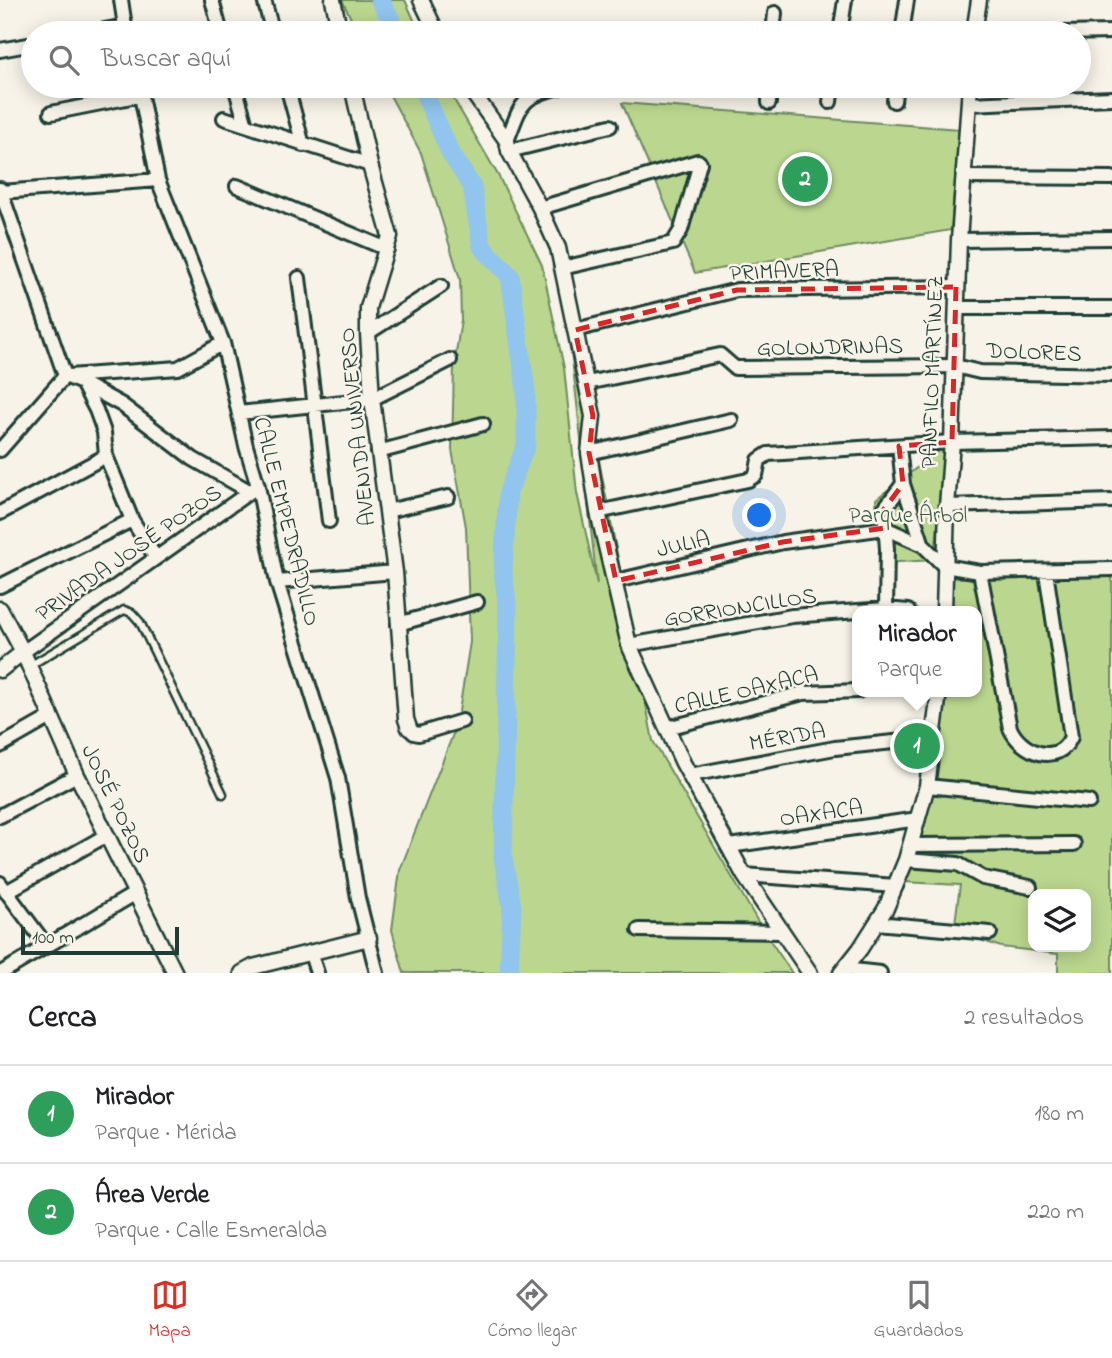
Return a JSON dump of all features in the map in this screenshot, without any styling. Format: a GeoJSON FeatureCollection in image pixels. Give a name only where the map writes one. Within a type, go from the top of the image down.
{"type":"FeatureCollection","features":[{"type":"Feature","properties":{"kind":"street"},"geometry":{"type":"LineString","coordinates":[[121,0],[124,21]]}},
{"type":"Feature","properties":{"kind":"street"},"geometry":{"type":"LineString","coordinates":[[212,0],[218,21]]}},
{"type":"Feature","properties":{"kind":"street"},"geometry":{"type":"LineString","coordinates":[[264,0],[270,21]]}},
{"type":"Feature","properties":{"kind":"street"},"geometry":{"type":"LineString","coordinates":[[333,0],[337,21]]}},
{"type":"Feature","properties":{"kind":"street"},"geometry":{"type":"LineString","coordinates":[[421,0],[431,21]]}},
{"type":"Feature","properties":{"kind":"street"},"geometry":{"type":"LineString","coordinates":[[842,21],[845,0]]}},
{"type":"Feature","properties":{"kind":"street"},"geometry":{"type":"LineString","coordinates":[[904,21],[907,0]]}},
{"type":"Feature","properties":{"kind":"street"},"geometry":{"type":"LineString","coordinates":[[976,21],[979,0]]}},
{"type":"Feature","properties":{"kind":"street"},"geometry":{"type":"LineString","coordinates":[[774,21],[775,13]]}},
{"type":"Feature","properties":{"kind":"street"},"geometry":{"type":"LineString","coordinates":[[1091,32],[1112,32]]}},
{"type":"Feature","properties":{"kind":"street"},"geometry":{"type":"LineString","coordinates":[[0,50],[21,46]]}},
{"type":"Feature","properties":{"kind":"street"},"geometry":{"type":"LineString","coordinates":[[968,104],[1112,97]]}},
{"type":"Feature","properties":{"kind":"street"},"geometry":{"type":"LineString","coordinates":[[51,113],[112,98]]}},
{"type":"Feature","properties":{"kind":"street","name":"CALLE EMPEDRADILLO"},"geometry":{"type":"LineString","coordinates":[[141,98],[158,180],[223,343],[277,582],[338,778],[358,898],[377,973]]}},
{"type":"Feature","properties":{"kind":"street"},"geometry":{"type":"LineString","coordinates":[[238,98],[246,125]]}},
{"type":"Feature","properties":{"kind":"street"},"geometry":{"type":"LineString","coordinates":[[290,98],[303,145]]}},
{"type":"Feature","properties":{"kind":"street","name":"AVENIDA UNIVERSO"},"geometry":{"type":"LineString","coordinates":[[355,98],[390,236],[368,308],[368,333],[372,399],[395,572],[406,719],[410,728]]}},
{"type":"Feature","properties":{"kind":"street"},"geometry":{"type":"LineString","coordinates":[[476,98],[508,146],[558,247],[593,416],[589,453],[598,512],[629,645],[690,775],[744,875],[810,973]]}},
{"type":"Feature","properties":{"kind":"street"},"geometry":{"type":"LineString","coordinates":[[508,146],[522,102],[529,98]]}},
{"type":"Feature","properties":{"kind":"street"},"geometry":{"type":"LineString","coordinates":[[769,98],[769,103]]}},
{"type":"Feature","properties":{"kind":"street"},"geometry":{"type":"LineString","coordinates":[[830,98],[830,102]]}},
{"type":"Feature","properties":{"kind":"street","name":"PANFILO MARTÍNEZ"},"geometry":{"type":"LineString","coordinates":[[944,606],[959,240],[969,98]]}},
{"type":"Feature","properties":{"kind":"street"},"geometry":{"type":"LineString","coordinates":[[224,118],[370,165]]}},
{"type":"Feature","properties":{"kind":"street"},"geometry":{"type":"LineString","coordinates":[[508,146],[610,126]]}},
{"type":"Feature","properties":{"kind":"street"},"geometry":{"type":"LineString","coordinates":[[540,208],[698,161],[700,163],[681,230],[673,243],[562,268]]}},
{"type":"Feature","properties":{"kind":"street"},"geometry":{"type":"LineString","coordinates":[[963,177],[1112,178]]}},
{"type":"Feature","properties":{"kind":"street"},"geometry":{"type":"LineString","coordinates":[[158,180],[0,191],[65,376],[122,405],[192,459],[254,489]]}},
{"type":"Feature","properties":{"kind":"street"},"geometry":{"type":"LineString","coordinates":[[237,186],[387,249]]}},
{"type":"Feature","properties":{"kind":"street"},"geometry":{"type":"LineString","coordinates":[[959,240],[1112,238]]}},
{"type":"Feature","properties":{"kind":"street"},"geometry":{"type":"LineString","coordinates":[[299,278],[329,521]]}},
{"type":"Feature","properties":{"kind":"street"},"geometry":{"type":"LineString","coordinates":[[368,333],[441,286]]}},
{"type":"Feature","properties":{"kind":"street","name":"PRIMAVERA"},"geometry":{"type":"LineString","coordinates":[[575,330],[737,290],[957,287]]}},
{"type":"Feature","properties":{"kind":"street"},"geometry":{"type":"LineString","coordinates":[[957,308],[1112,308]]}},
{"type":"Feature","properties":{"kind":"street"},"geometry":{"type":"LineString","coordinates":[[0,450],[65,376],[178,368],[223,343]]}},
{"type":"Feature","properties":{"kind":"street","name":"GOLONDRINAS"},"geometry":{"type":"LineString","coordinates":[[587,383],[720,355],[735,368],[955,366]]}},
{"type":"Feature","properties":{"kind":"street"},"geometry":{"type":"LineString","coordinates":[[239,413],[372,399],[450,360]]}},
{"type":"Feature","properties":{"kind":"street","name":"DOLORES"},"geometry":{"type":"LineString","coordinates":[[955,366],[980,372],[1112,375]]}},
{"type":"Feature","properties":{"kind":"street"},"geometry":{"type":"LineString","coordinates":[[82,383],[104,432],[106,456],[132,520],[156,558]]}},
{"type":"Feature","properties":{"kind":"street"},"geometry":{"type":"LineString","coordinates":[[589,453],[731,420]]}},
{"type":"Feature","properties":{"kind":"street"},"geometry":{"type":"LineString","coordinates":[[378,452],[483,424]]}},
{"type":"Feature","properties":{"kind":"street"},"geometry":{"type":"LineString","coordinates":[[598,512],[748,481],[756,475],[759,460],[768,454],[952,442],[1112,438]]}},
{"type":"Feature","properties":{"kind":"street"},"geometry":{"type":"LineString","coordinates":[[899,446],[904,484],[923,545]]}},
{"type":"Feature","properties":{"kind":"street"},"geometry":{"type":"LineString","coordinates":[[0,513],[106,456]]}},
{"type":"Feature","properties":{"kind":"street"},"geometry":{"type":"LineString","coordinates":[[886,606],[884,509],[904,484]]}},
{"type":"Feature","properties":{"kind":"street","name":"PRIVADA JOSÉ POZOS"},"geometry":{"type":"LineString","coordinates":[[23,652],[254,489]]}},
{"type":"Feature","properties":{"kind":"street"},"geometry":{"type":"LineString","coordinates":[[387,511],[448,497]]}},
{"type":"Feature","properties":{"kind":"street"},"geometry":{"type":"LineString","coordinates":[[947,506],[1112,501]]}},
{"type":"Feature","properties":{"kind":"street"},"geometry":{"type":"LineString","coordinates":[[0,586],[132,520]]}},
{"type":"Feature","properties":{"kind":"street"},"geometry":{"type":"LineString","coordinates":[[885,528],[923,545],[944,566],[980,572],[1112,569]]}},
{"type":"Feature","properties":{"kind":"street","name":"JULIA"},"geometry":{"type":"LineString","coordinates":[[616,581],[783,542],[885,528]]}},
{"type":"Feature","properties":{"kind":"street"},"geometry":{"type":"LineString","coordinates":[[277,582],[395,572]]}},
{"type":"Feature","properties":{"kind":"street"},"geometry":{"type":"LineString","coordinates":[[980,572],[1010,728],[1016,741],[1029,750],[1054,754],[1067,747],[1071,737],[1046,572]]}},
{"type":"Feature","properties":{"kind":"street"},"geometry":{"type":"LineString","coordinates":[[398,624],[477,602]]}},
{"type":"Feature","properties":{"kind":"street","name":"JOSÉ POZOS"},"geometry":{"type":"LineString","coordinates":[[0,609],[23,652],[77,775],[174,973]]}},
{"type":"Feature","properties":{"kind":"street","name":"GORRIONCILLOS"},"geometry":{"type":"LineString","coordinates":[[629,645],[792,616],[852,611]]}},
{"type":"Feature","properties":{"kind":"street"},"geometry":{"type":"LineString","coordinates":[[0,670],[23,652]]}},
{"type":"Feature","properties":{"kind":"street","name":"CALLE OAXACA"},"geometry":{"type":"LineString","coordinates":[[667,728],[803,693],[852,691]]}},
{"type":"Feature","properties":{"kind":"street"},"geometry":{"type":"LineString","coordinates":[[842,971],[876,923],[896,886],[906,860],[927,786],[938,697]]}},
{"type":"Feature","properties":{"kind":"street"},"geometry":{"type":"LineString","coordinates":[[0,746],[51,717]]}},
{"type":"Feature","properties":{"kind":"street"},"geometry":{"type":"LineString","coordinates":[[410,728],[419,734],[462,721]]}},
{"type":"Feature","properties":{"kind":"street","name":"MÉRIDA"},"geometry":{"type":"LineString","coordinates":[[690,775],[835,748],[933,738]]}},
{"type":"Feature","properties":{"kind":"street"},"geometry":{"type":"LineString","coordinates":[[0,816],[77,775]]}},
{"type":"Feature","properties":{"kind":"street"},"geometry":{"type":"LineString","coordinates":[[927,786],[1089,802]]}},
{"type":"Feature","properties":{"kind":"street","name":"OAXACA"},"geometry":{"type":"LineString","coordinates":[[729,846],[918,819]]}},
{"type":"Feature","properties":{"kind":"street"},"geometry":{"type":"LineString","coordinates":[[46,945],[3,888],[107,835]]}},
{"type":"Feature","properties":{"kind":"street"},"geometry":{"type":"LineString","coordinates":[[911,845],[1074,844]]}},
{"type":"Feature","properties":{"kind":"street"},"geometry":{"type":"LineString","coordinates":[[906,860],[958,864],[983,878],[1030,887]]}},
{"type":"Feature","properties":{"kind":"street"},"geometry":{"type":"LineString","coordinates":[[744,875],[896,886]]}},
{"type":"Feature","properties":{"kind":"street"},"geometry":{"type":"LineString","coordinates":[[1,973],[136,893]]}},
{"type":"Feature","properties":{"kind":"street"},"geometry":{"type":"LineString","coordinates":[[876,923],[990,933]]}},
{"type":"Feature","properties":{"kind":"street"},"geometry":{"type":"LineString","coordinates":[[639,930],[780,932]]}},
{"type":"Feature","properties":{"kind":"street"},"geometry":{"type":"LineString","coordinates":[[242,973],[253,967],[369,938]]}},
{"type":"Feature","properties":{"kind":"street"},"geometry":{"type":"LineString","coordinates":[[311,954],[317,973]]}},
{"type":"Feature","properties":{"kind":"street"},"geometry":{"type":"LineString","coordinates":[[842,971],[880,973]]}},
{"type":"Feature","properties":{"kind":"lane"},"geometry":{"type":"LineString","coordinates":[[29,666],[124,610],[132,613],[140,622],[223,794]]}},
{"type":"Feature","properties":{"kind":"highlighted area"},"geometry":{"type":"Polygon","coordinates":[[[956,287],[952,442],[899,446],[903,484],[884,509],[885,528],[783,542],[616,581],[589,453],[593,416],[575,330],[737,290],[956,287]]]}},
{"type":"Feature","properties":{"kind":"green space"},"geometry":{"type":"Polygon","coordinates":[[[342,0],[405,0],[415,21],[352,21],[342,0]]]}},
{"type":"Feature","properties":{"kind":"green space"},"geometry":{"type":"Polygon","coordinates":[[[391,98],[453,98],[498,175],[542,265],[564,368],[577,493],[597,584],[562,268],[653,741],[761,927],[792,973],[404,973],[392,930],[400,870],[457,724],[470,642],[466,527],[452,450],[454,366],[461,320],[460,279],[421,153],[391,98]]]}},
{"type":"Feature","properties":{"kind":"green space"},"geometry":{"type":"Polygon","coordinates":[[[622,103],[959,129],[951,230],[695,273],[622,103]]]}},
{"type":"Feature","properties":{"kind":"green space","name":"Parque Árbol"},"geometry":{"type":"Polygon","coordinates":[[[944,447],[935,560],[881,563],[876,499],[944,447]]]}},
{"type":"Feature","properties":{"kind":"green space"},"geometry":{"type":"Polygon","coordinates":[[[1112,575],[1112,973],[1058,973],[1058,954],[1042,952],[1091,952],[1091,889],[1028,889],[1028,950],[1001,947],[954,931],[960,885],[904,882],[941,697],[982,697],[982,606],[947,606],[949,578],[1112,575]]]}},
{"type":"Feature","properties":{"kind":"waterway"},"geometry":{"type":"LineString","coordinates":[[380,0],[391,21]]}},
{"type":"Feature","properties":{"kind":"waterway"},"geometry":{"type":"LineString","coordinates":[[426,98],[450,152],[472,187],[482,247],[510,276],[526,391],[526,445],[508,492],[503,571],[508,611],[503,857],[512,907],[509,973]]}},
{"type":"Feature","properties":{"kind":"place","name":"Área Verde"},"geometry":{"type":"Point","coordinates":[805,179]}},
{"type":"Feature","properties":{"kind":"place","name":"Mirador"},"geometry":{"type":"Point","coordinates":[917,746]}}]}
